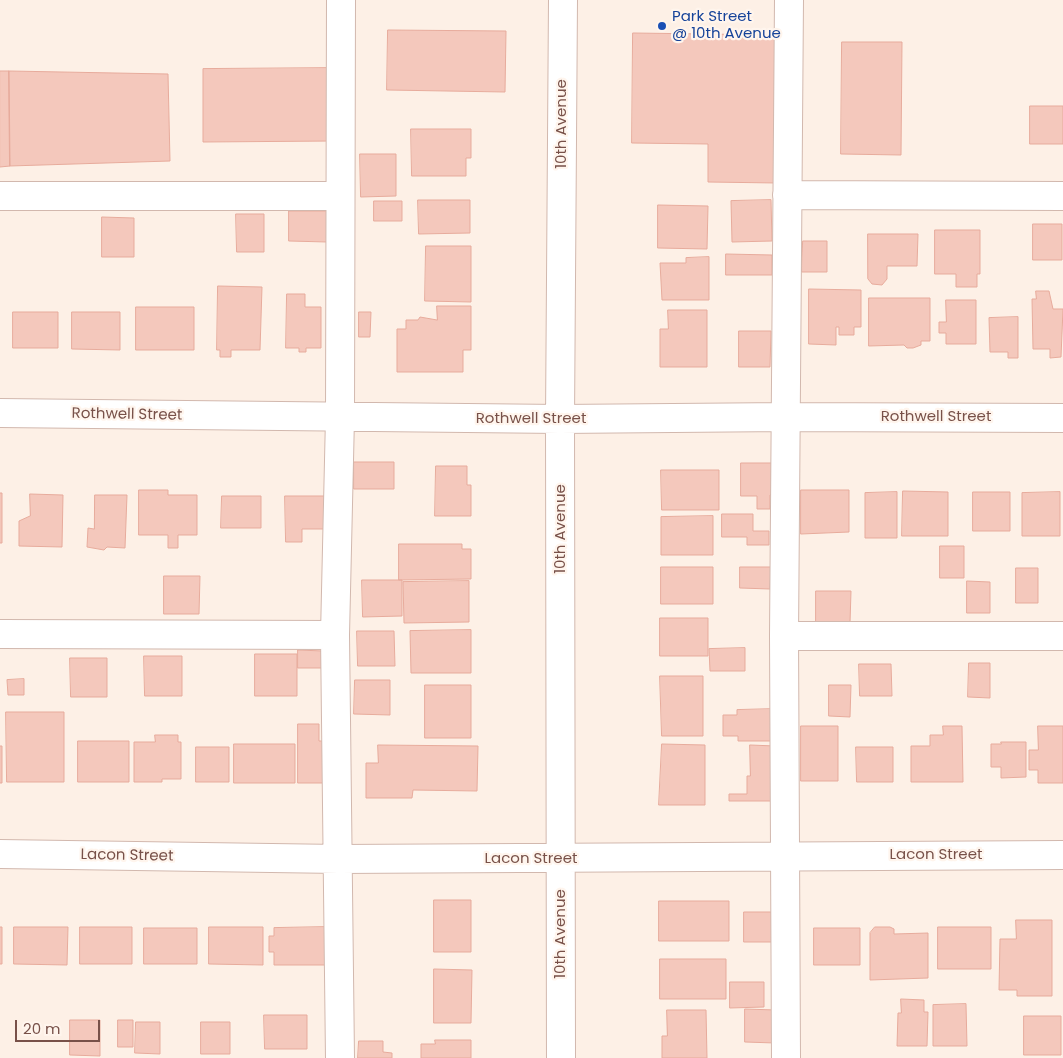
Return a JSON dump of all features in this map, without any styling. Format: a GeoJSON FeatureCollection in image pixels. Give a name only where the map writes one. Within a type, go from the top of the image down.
{"type":"FeatureCollection","features":[{"type":"Feature","properties":{"kind":"street"},"geometry":{"type":"LineString","coordinates":[[340,0],[340,417],[335,635],[340,1058]]}},
{"type":"Feature","properties":{"kind":"street","name":"10th Avenue"},"geometry":{"type":"LineString","coordinates":[[561,1058],[560,419],[563,0]]}},
{"type":"Feature","properties":{"kind":"street"},"geometry":{"type":"LineString","coordinates":[[786,1058],[784,636],[789,0]]}},
{"type":"Feature","properties":{"kind":"street"},"geometry":{"type":"LineString","coordinates":[[787,195],[1063,196]]}},
{"type":"Feature","properties":{"kind":"street"},"geometry":{"type":"LineString","coordinates":[[0,196],[340,196]]}},
{"type":"Feature","properties":{"kind":"street","name":"Rothwell Street"},"geometry":{"type":"LineString","coordinates":[[0,413],[560,419],[786,417],[1063,418]]}},
{"type":"Feature","properties":{"kind":"street"},"geometry":{"type":"LineString","coordinates":[[0,634],[335,635]]}},
{"type":"Feature","properties":{"kind":"street"},"geometry":{"type":"LineString","coordinates":[[784,636],[1063,636]]}},
{"type":"Feature","properties":{"kind":"street","name":"Lacon Street"},"geometry":{"type":"LineString","coordinates":[[0,854],[339,859],[1063,855]]}},
{"type":"Feature","properties":{"kind":"building"},"geometry":{"type":"Polygon","coordinates":[[[388,30],[506,31],[505,92],[387,90],[388,30]]]}},
{"type":"Feature","properties":{"kind":"building"},"geometry":{"type":"Polygon","coordinates":[[[633,33],[778,35],[777,183],[708,182],[708,144],[632,143],[633,33]]]}},
{"type":"Feature","properties":{"kind":"building"},"geometry":{"type":"Polygon","coordinates":[[[842,42],[902,42],[901,155],[841,154],[842,42]]]}},
{"type":"Feature","properties":{"kind":"building"},"geometry":{"type":"Polygon","coordinates":[[[333,68],[333,141],[203,142],[203,69],[333,68]]]}},
{"type":"Feature","properties":{"kind":"building"},"geometry":{"type":"Polygon","coordinates":[[[0,71],[9,71],[10,166],[0,167],[0,71]]]}},
{"type":"Feature","properties":{"kind":"building"},"geometry":{"type":"Polygon","coordinates":[[[9,71],[168,74],[170,161],[10,166],[9,71]]]}},
{"type":"Feature","properties":{"kind":"building"},"geometry":{"type":"Polygon","coordinates":[[[1030,106],[1063,106],[1063,144],[1030,144],[1030,106]]]}},
{"type":"Feature","properties":{"kind":"building"},"geometry":{"type":"Polygon","coordinates":[[[411,129],[471,129],[471,158],[466,158],[466,176],[412,176],[411,129]]]}},
{"type":"Feature","properties":{"kind":"building"},"geometry":{"type":"Polygon","coordinates":[[[360,154],[396,154],[396,196],[361,197],[360,154]]]}},
{"type":"Feature","properties":{"kind":"building"},"geometry":{"type":"Polygon","coordinates":[[[418,200],[470,200],[470,233],[419,234],[418,200]]]}},
{"type":"Feature","properties":{"kind":"building"},"geometry":{"type":"Polygon","coordinates":[[[771,200],[772,241],[732,242],[731,201],[771,200]]]}},
{"type":"Feature","properties":{"kind":"building"},"geometry":{"type":"Polygon","coordinates":[[[374,201],[402,201],[402,221],[374,221],[374,201]]]}},
{"type":"Feature","properties":{"kind":"building"},"geometry":{"type":"Polygon","coordinates":[[[658,205],[708,206],[707,249],[658,248],[658,205]]]}},
{"type":"Feature","properties":{"kind":"building"},"geometry":{"type":"Polygon","coordinates":[[[289,211],[327,211],[327,242],[289,241],[289,211]]]}},
{"type":"Feature","properties":{"kind":"building"},"geometry":{"type":"Polygon","coordinates":[[[236,214],[264,214],[264,252],[237,252],[236,214]]]}},
{"type":"Feature","properties":{"kind":"building"},"geometry":{"type":"Polygon","coordinates":[[[102,217],[134,218],[134,257],[102,257],[102,217]]]}},
{"type":"Feature","properties":{"kind":"building"},"geometry":{"type":"Polygon","coordinates":[[[1033,224],[1062,224],[1062,260],[1033,260],[1033,224]]]}},
{"type":"Feature","properties":{"kind":"building"},"geometry":{"type":"Polygon","coordinates":[[[935,230],[980,230],[980,274],[977,274],[977,287],[956,287],[956,274],[935,274],[935,230]]]}},
{"type":"Feature","properties":{"kind":"building"},"geometry":{"type":"Polygon","coordinates":[[[868,234],[918,234],[917,266],[887,266],[887,279],[882,285],[872,284],[868,279],[868,234]]]}},
{"type":"Feature","properties":{"kind":"building"},"geometry":{"type":"Polygon","coordinates":[[[803,241],[827,241],[827,272],[802,272],[803,241]]]}},
{"type":"Feature","properties":{"kind":"building"},"geometry":{"type":"Polygon","coordinates":[[[426,246],[471,246],[471,302],[425,301],[426,246]]]}},
{"type":"Feature","properties":{"kind":"building"},"geometry":{"type":"Polygon","coordinates":[[[726,254],[772,255],[772,275],[726,275],[726,254]]]}},
{"type":"Feature","properties":{"kind":"building"},"geometry":{"type":"Polygon","coordinates":[[[709,257],[709,300],[662,300],[660,263],[686,263],[686,258],[709,257]]]}},
{"type":"Feature","properties":{"kind":"building"},"geometry":{"type":"Polygon","coordinates":[[[218,286],[262,287],[260,350],[231,350],[231,357],[220,357],[220,350],[217,350],[218,286]]]}},
{"type":"Feature","properties":{"kind":"building"},"geometry":{"type":"Polygon","coordinates":[[[809,289],[861,290],[861,327],[854,327],[854,335],[839,335],[839,327],[836,327],[836,345],[809,344],[809,289]]]}},
{"type":"Feature","properties":{"kind":"building"},"geometry":{"type":"Polygon","coordinates":[[[1036,291],[1049,291],[1053,309],[1063,309],[1061,357],[1050,358],[1050,349],[1033,349],[1032,299],[1036,299],[1036,291]]]}},
{"type":"Feature","properties":{"kind":"building"},"geometry":{"type":"Polygon","coordinates":[[[287,294],[305,294],[305,307],[321,307],[321,348],[306,348],[306,352],[299,352],[299,348],[286,348],[287,294]]]}},
{"type":"Feature","properties":{"kind":"building"},"geometry":{"type":"Polygon","coordinates":[[[869,298],[930,298],[930,341],[921,341],[921,345],[913,348],[907,348],[904,345],[869,346],[869,298]]]}},
{"type":"Feature","properties":{"kind":"building"},"geometry":{"type":"Polygon","coordinates":[[[946,300],[976,300],[976,344],[946,344],[946,333],[939,333],[939,322],[946,322],[946,300]]]}},
{"type":"Feature","properties":{"kind":"building"},"geometry":{"type":"Polygon","coordinates":[[[437,306],[471,306],[471,350],[463,350],[463,372],[397,372],[397,329],[406,329],[406,320],[418,320],[420,317],[437,320],[437,306]]]}},
{"type":"Feature","properties":{"kind":"building"},"geometry":{"type":"Polygon","coordinates":[[[136,307],[194,307],[194,350],[136,350],[136,307]]]}},
{"type":"Feature","properties":{"kind":"building"},"geometry":{"type":"Polygon","coordinates":[[[668,310],[707,310],[707,367],[660,367],[660,329],[668,329],[668,310]]]}},
{"type":"Feature","properties":{"kind":"building"},"geometry":{"type":"Polygon","coordinates":[[[13,312],[58,312],[58,348],[13,348],[13,312]]]}},
{"type":"Feature","properties":{"kind":"building"},"geometry":{"type":"Polygon","coordinates":[[[72,312],[120,312],[120,350],[72,349],[72,312]]]}},
{"type":"Feature","properties":{"kind":"building"},"geometry":{"type":"Polygon","coordinates":[[[359,312],[371,312],[370,337],[359,337],[359,312]]]}},
{"type":"Feature","properties":{"kind":"building"},"geometry":{"type":"Polygon","coordinates":[[[1018,317],[1018,358],[1008,358],[1008,352],[990,352],[989,318],[1018,317]]]}},
{"type":"Feature","properties":{"kind":"building"},"geometry":{"type":"Polygon","coordinates":[[[739,331],[771,331],[770,367],[739,367],[739,331]]]}},
{"type":"Feature","properties":{"kind":"building"},"geometry":{"type":"Polygon","coordinates":[[[354,462],[394,462],[394,489],[354,489],[354,462]]]}},
{"type":"Feature","properties":{"kind":"building"},"geometry":{"type":"Polygon","coordinates":[[[741,463],[774,463],[774,495],[770,495],[770,509],[757,509],[757,496],[741,496],[741,463]]]}},
{"type":"Feature","properties":{"kind":"building"},"geometry":{"type":"Polygon","coordinates":[[[436,466],[467,466],[467,485],[471,485],[471,516],[435,516],[436,466]]]}},
{"type":"Feature","properties":{"kind":"building"},"geometry":{"type":"Polygon","coordinates":[[[661,470],[719,470],[719,510],[662,510],[661,470]]]}},
{"type":"Feature","properties":{"kind":"building"},"geometry":{"type":"Polygon","coordinates":[[[139,490],[168,490],[168,495],[197,495],[197,535],[178,535],[178,548],[168,548],[168,535],[139,535],[139,490]]]}},
{"type":"Feature","properties":{"kind":"building"},"geometry":{"type":"Polygon","coordinates":[[[801,490],[849,490],[849,532],[801,534],[801,490]]]}},
{"type":"Feature","properties":{"kind":"building"},"geometry":{"type":"Polygon","coordinates":[[[903,491],[948,492],[948,536],[902,536],[903,491]]]}},
{"type":"Feature","properties":{"kind":"building"},"geometry":{"type":"Polygon","coordinates":[[[897,492],[897,538],[865,538],[865,493],[897,492]]]}},
{"type":"Feature","properties":{"kind":"building"},"geometry":{"type":"Polygon","coordinates":[[[973,492],[1010,492],[1010,531],[973,531],[973,492]]]}},
{"type":"Feature","properties":{"kind":"building"},"geometry":{"type":"Polygon","coordinates":[[[1060,492],[1060,536],[1022,536],[1022,493],[1060,492]]]}},
{"type":"Feature","properties":{"kind":"building"},"geometry":{"type":"Polygon","coordinates":[[[0,493],[2,493],[2,543],[0,543],[0,493]]]}},
{"type":"Feature","properties":{"kind":"building"},"geometry":{"type":"Polygon","coordinates":[[[30,494],[63,495],[62,547],[19,546],[19,521],[30,516],[30,494]]]}},
{"type":"Feature","properties":{"kind":"building"},"geometry":{"type":"Polygon","coordinates":[[[95,495],[127,495],[125,548],[107,547],[104,550],[87,547],[88,528],[94,529],[95,495]]]}},
{"type":"Feature","properties":{"kind":"building"},"geometry":{"type":"Polygon","coordinates":[[[222,496],[261,496],[261,528],[221,528],[222,496]]]}},
{"type":"Feature","properties":{"kind":"building"},"geometry":{"type":"Polygon","coordinates":[[[285,496],[325,496],[325,529],[302,529],[302,542],[286,542],[285,496]]]}},
{"type":"Feature","properties":{"kind":"building"},"geometry":{"type":"Polygon","coordinates":[[[722,514],[753,514],[753,531],[769,531],[769,545],[747,545],[747,537],[722,537],[722,514]]]}},
{"type":"Feature","properties":{"kind":"building"},"geometry":{"type":"Polygon","coordinates":[[[713,516],[713,555],[661,555],[661,517],[713,516]]]}},
{"type":"Feature","properties":{"kind":"building"},"geometry":{"type":"Polygon","coordinates":[[[399,544],[462,544],[462,549],[471,549],[471,579],[399,580],[399,544]]]}},
{"type":"Feature","properties":{"kind":"building"},"geometry":{"type":"Polygon","coordinates":[[[940,546],[964,546],[964,578],[940,578],[940,546]]]}},
{"type":"Feature","properties":{"kind":"building"},"geometry":{"type":"Polygon","coordinates":[[[661,567],[713,567],[713,604],[661,604],[661,567]]]}},
{"type":"Feature","properties":{"kind":"building"},"geometry":{"type":"Polygon","coordinates":[[[740,567],[771,567],[770,589],[740,588],[740,567]]]}},
{"type":"Feature","properties":{"kind":"building"},"geometry":{"type":"Polygon","coordinates":[[[1016,568],[1038,568],[1038,603],[1016,603],[1016,568]]]}},
{"type":"Feature","properties":{"kind":"building"},"geometry":{"type":"Polygon","coordinates":[[[164,576],[200,576],[199,614],[164,614],[164,576]]]}},
{"type":"Feature","properties":{"kind":"building"},"geometry":{"type":"Polygon","coordinates":[[[362,580],[402,580],[402,616],[363,617],[362,580]]]}},
{"type":"Feature","properties":{"kind":"building"},"geometry":{"type":"Polygon","coordinates":[[[469,581],[469,622],[404,623],[403,582],[469,581]]]}},
{"type":"Feature","properties":{"kind":"building"},"geometry":{"type":"Polygon","coordinates":[[[967,581],[990,582],[990,613],[967,613],[967,581]]]}},
{"type":"Feature","properties":{"kind":"building"},"geometry":{"type":"Polygon","coordinates":[[[816,591],[851,591],[850,623],[816,623],[816,591]]]}},
{"type":"Feature","properties":{"kind":"building"},"geometry":{"type":"Polygon","coordinates":[[[660,618],[708,618],[708,656],[660,656],[660,618]]]}},
{"type":"Feature","properties":{"kind":"building"},"geometry":{"type":"Polygon","coordinates":[[[471,630],[471,673],[411,673],[410,631],[471,630]]]}},
{"type":"Feature","properties":{"kind":"building"},"geometry":{"type":"Polygon","coordinates":[[[357,631],[394,631],[395,666],[358,666],[357,631]]]}},
{"type":"Feature","properties":{"kind":"building"},"geometry":{"type":"Polygon","coordinates":[[[745,648],[745,671],[710,671],[709,649],[745,648]]]}},
{"type":"Feature","properties":{"kind":"building"},"geometry":{"type":"Polygon","coordinates":[[[298,650],[324,651],[324,668],[298,668],[298,650]]]}},
{"type":"Feature","properties":{"kind":"building"},"geometry":{"type":"Polygon","coordinates":[[[255,654],[297,654],[297,696],[255,696],[255,654]]]}},
{"type":"Feature","properties":{"kind":"building"},"geometry":{"type":"Polygon","coordinates":[[[144,656],[182,656],[182,696],[145,696],[144,656]]]}},
{"type":"Feature","properties":{"kind":"building"},"geometry":{"type":"Polygon","coordinates":[[[70,658],[107,658],[107,697],[71,697],[70,658]]]}},
{"type":"Feature","properties":{"kind":"building"},"geometry":{"type":"Polygon","coordinates":[[[969,663],[990,663],[990,698],[968,697],[969,663]]]}},
{"type":"Feature","properties":{"kind":"building"},"geometry":{"type":"Polygon","coordinates":[[[859,664],[891,664],[892,696],[860,696],[859,664]]]}},
{"type":"Feature","properties":{"kind":"building"},"geometry":{"type":"Polygon","coordinates":[[[660,676],[703,676],[703,736],[662,736],[660,676]]]}},
{"type":"Feature","properties":{"kind":"building"},"geometry":{"type":"Polygon","coordinates":[[[24,679],[24,695],[8,695],[7,680],[24,679]]]}},
{"type":"Feature","properties":{"kind":"building"},"geometry":{"type":"Polygon","coordinates":[[[355,680],[390,680],[390,715],[354,714],[355,680]]]}},
{"type":"Feature","properties":{"kind":"building"},"geometry":{"type":"Polygon","coordinates":[[[425,685],[471,685],[471,738],[425,738],[425,685]]]}},
{"type":"Feature","properties":{"kind":"building"},"geometry":{"type":"Polygon","coordinates":[[[829,685],[851,685],[850,717],[829,716],[829,685]]]}},
{"type":"Feature","properties":{"kind":"building"},"geometry":{"type":"Polygon","coordinates":[[[774,709],[774,741],[738,741],[738,736],[723,736],[723,715],[737,715],[737,710],[774,709]]]}},
{"type":"Feature","properties":{"kind":"building"},"geometry":{"type":"Polygon","coordinates":[[[6,712],[64,712],[64,782],[7,782],[6,712]]]}},
{"type":"Feature","properties":{"kind":"building"},"geometry":{"type":"Polygon","coordinates":[[[298,724],[319,724],[319,741],[331,741],[331,783],[298,783],[298,724]]]}},
{"type":"Feature","properties":{"kind":"building"},"geometry":{"type":"Polygon","coordinates":[[[801,726],[838,726],[838,781],[801,781],[801,726]]]}},
{"type":"Feature","properties":{"kind":"building"},"geometry":{"type":"Polygon","coordinates":[[[943,726],[962,726],[963,782],[911,782],[911,746],[930,746],[930,735],[943,735],[943,726]]]}},
{"type":"Feature","properties":{"kind":"building"},"geometry":{"type":"Polygon","coordinates":[[[1038,726],[1063,726],[1063,783],[1038,783],[1038,770],[1029,770],[1029,750],[1038,750],[1038,726]]]}},
{"type":"Feature","properties":{"kind":"building"},"geometry":{"type":"Polygon","coordinates":[[[155,735],[178,735],[178,742],[181,742],[181,779],[162,779],[162,782],[134,782],[134,742],[155,742],[155,735]]]}},
{"type":"Feature","properties":{"kind":"building"},"geometry":{"type":"Polygon","coordinates":[[[78,741],[129,741],[129,782],[78,782],[78,741]]]}},
{"type":"Feature","properties":{"kind":"building"},"geometry":{"type":"Polygon","coordinates":[[[1001,742],[1026,742],[1026,777],[1001,778],[1001,767],[991,767],[991,744],[1001,744],[1001,742]]]}},
{"type":"Feature","properties":{"kind":"building"},"geometry":{"type":"Polygon","coordinates":[[[234,744],[295,744],[295,783],[234,783],[234,744]]]}},
{"type":"Feature","properties":{"kind":"building"},"geometry":{"type":"Polygon","coordinates":[[[662,744],[705,745],[705,805],[659,805],[662,744]]]}},
{"type":"Feature","properties":{"kind":"building"},"geometry":{"type":"Polygon","coordinates":[[[378,745],[478,746],[477,791],[413,790],[412,798],[366,798],[366,763],[378,763],[378,745]]]}},
{"type":"Feature","properties":{"kind":"building"},"geometry":{"type":"Polygon","coordinates":[[[750,745],[775,746],[774,801],[729,801],[729,794],[747,794],[747,776],[750,776],[750,745]]]}},
{"type":"Feature","properties":{"kind":"building"},"geometry":{"type":"Polygon","coordinates":[[[0,746],[2,746],[2,783],[0,783],[0,746]]]}},
{"type":"Feature","properties":{"kind":"building"},"geometry":{"type":"Polygon","coordinates":[[[196,747],[229,747],[229,782],[196,782],[196,747]]]}},
{"type":"Feature","properties":{"kind":"building"},"geometry":{"type":"Polygon","coordinates":[[[856,747],[893,747],[893,782],[857,782],[856,747]]]}},
{"type":"Feature","properties":{"kind":"building"},"geometry":{"type":"Polygon","coordinates":[[[434,900],[471,900],[471,952],[434,952],[434,900]]]}},
{"type":"Feature","properties":{"kind":"building"},"geometry":{"type":"Polygon","coordinates":[[[659,901],[729,901],[729,941],[659,941],[659,901]]]}},
{"type":"Feature","properties":{"kind":"building"},"geometry":{"type":"Polygon","coordinates":[[[744,912],[776,912],[777,942],[744,942],[744,912]]]}},
{"type":"Feature","properties":{"kind":"building"},"geometry":{"type":"Polygon","coordinates":[[[1016,920],[1052,920],[1052,996],[1017,996],[1017,990],[999,990],[1000,939],[1016,939],[1016,920]]]}},
{"type":"Feature","properties":{"kind":"building"},"geometry":{"type":"Polygon","coordinates":[[[0,927],[2,927],[2,964],[0,964],[0,927]]]}},
{"type":"Feature","properties":{"kind":"building"},"geometry":{"type":"Polygon","coordinates":[[[14,927],[68,927],[67,965],[14,964],[14,927]]]}},
{"type":"Feature","properties":{"kind":"building"},"geometry":{"type":"Polygon","coordinates":[[[80,927],[132,927],[132,964],[80,964],[80,927]]]}},
{"type":"Feature","properties":{"kind":"building"},"geometry":{"type":"Polygon","coordinates":[[[209,927],[263,927],[263,965],[209,964],[209,927]]]}},
{"type":"Feature","properties":{"kind":"building"},"geometry":{"type":"Polygon","coordinates":[[[326,927],[327,965],[274,965],[274,952],[269,952],[269,936],[274,936],[274,928],[326,927]]]}},
{"type":"Feature","properties":{"kind":"building"},"geometry":{"type":"Polygon","coordinates":[[[875,927],[890,927],[894,929],[894,934],[928,933],[928,978],[870,980],[870,933],[875,927]]]}},
{"type":"Feature","properties":{"kind":"building"},"geometry":{"type":"Polygon","coordinates":[[[938,927],[991,927],[991,969],[938,969],[938,927]]]}},
{"type":"Feature","properties":{"kind":"building"},"geometry":{"type":"Polygon","coordinates":[[[144,928],[197,928],[197,964],[144,964],[144,928]]]}},
{"type":"Feature","properties":{"kind":"building"},"geometry":{"type":"Polygon","coordinates":[[[814,928],[860,928],[860,965],[814,965],[814,928]]]}},
{"type":"Feature","properties":{"kind":"building"},"geometry":{"type":"Polygon","coordinates":[[[660,959],[726,959],[726,999],[660,999],[660,959]]]}},
{"type":"Feature","properties":{"kind":"building"},"geometry":{"type":"Polygon","coordinates":[[[434,969],[472,970],[471,1023],[434,1023],[434,969]]]}},
{"type":"Feature","properties":{"kind":"building"},"geometry":{"type":"Polygon","coordinates":[[[730,982],[764,982],[764,1007],[730,1008],[730,982]]]}},
{"type":"Feature","properties":{"kind":"building"},"geometry":{"type":"Polygon","coordinates":[[[901,999],[924,1000],[924,1012],[928,1012],[927,1046],[897,1046],[898,1013],[901,1013],[901,999]]]}},
{"type":"Feature","properties":{"kind":"building"},"geometry":{"type":"Polygon","coordinates":[[[966,1004],[967,1046],[933,1046],[933,1005],[966,1004]]]}},
{"type":"Feature","properties":{"kind":"building"},"geometry":{"type":"Polygon","coordinates":[[[745,1009],[776,1010],[775,1043],[745,1042],[745,1009]]]}},
{"type":"Feature","properties":{"kind":"building"},"geometry":{"type":"Polygon","coordinates":[[[667,1010],[706,1010],[707,1058],[662,1058],[662,1036],[667,1036],[667,1010]]]}},
{"type":"Feature","properties":{"kind":"building"},"geometry":{"type":"Polygon","coordinates":[[[264,1015],[307,1015],[307,1049],[265,1049],[264,1015]]]}},
{"type":"Feature","properties":{"kind":"building"},"geometry":{"type":"Polygon","coordinates":[[[1024,1016],[1061,1016],[1061,1055],[1024,1055],[1024,1016]]]}},
{"type":"Feature","properties":{"kind":"building"},"geometry":{"type":"Polygon","coordinates":[[[70,1020],[100,1020],[100,1056],[70,1055],[70,1020]]]}},
{"type":"Feature","properties":{"kind":"building"},"geometry":{"type":"Polygon","coordinates":[[[118,1020],[133,1020],[133,1047],[118,1047],[118,1020]]]}},
{"type":"Feature","properties":{"kind":"building"},"geometry":{"type":"Polygon","coordinates":[[[136,1022],[160,1022],[160,1054],[135,1053],[136,1022]]]}},
{"type":"Feature","properties":{"kind":"building"},"geometry":{"type":"Polygon","coordinates":[[[201,1022],[230,1022],[230,1054],[201,1054],[201,1022]]]}},
{"type":"Feature","properties":{"kind":"building"},"geometry":{"type":"Polygon","coordinates":[[[435,1040],[471,1040],[471,1058],[421,1058],[421,1044],[435,1044],[435,1040]]]}},
{"type":"Feature","properties":{"kind":"building"},"geometry":{"type":"Polygon","coordinates":[[[359,1041],[383,1041],[383,1052],[392,1053],[392,1058],[358,1058],[359,1041]]]}},
{"type":"Feature","properties":{"kind":"place","name":"Park Street @ 10th Avenue"},"geometry":{"type":"Point","coordinates":[662,26]}}]}
